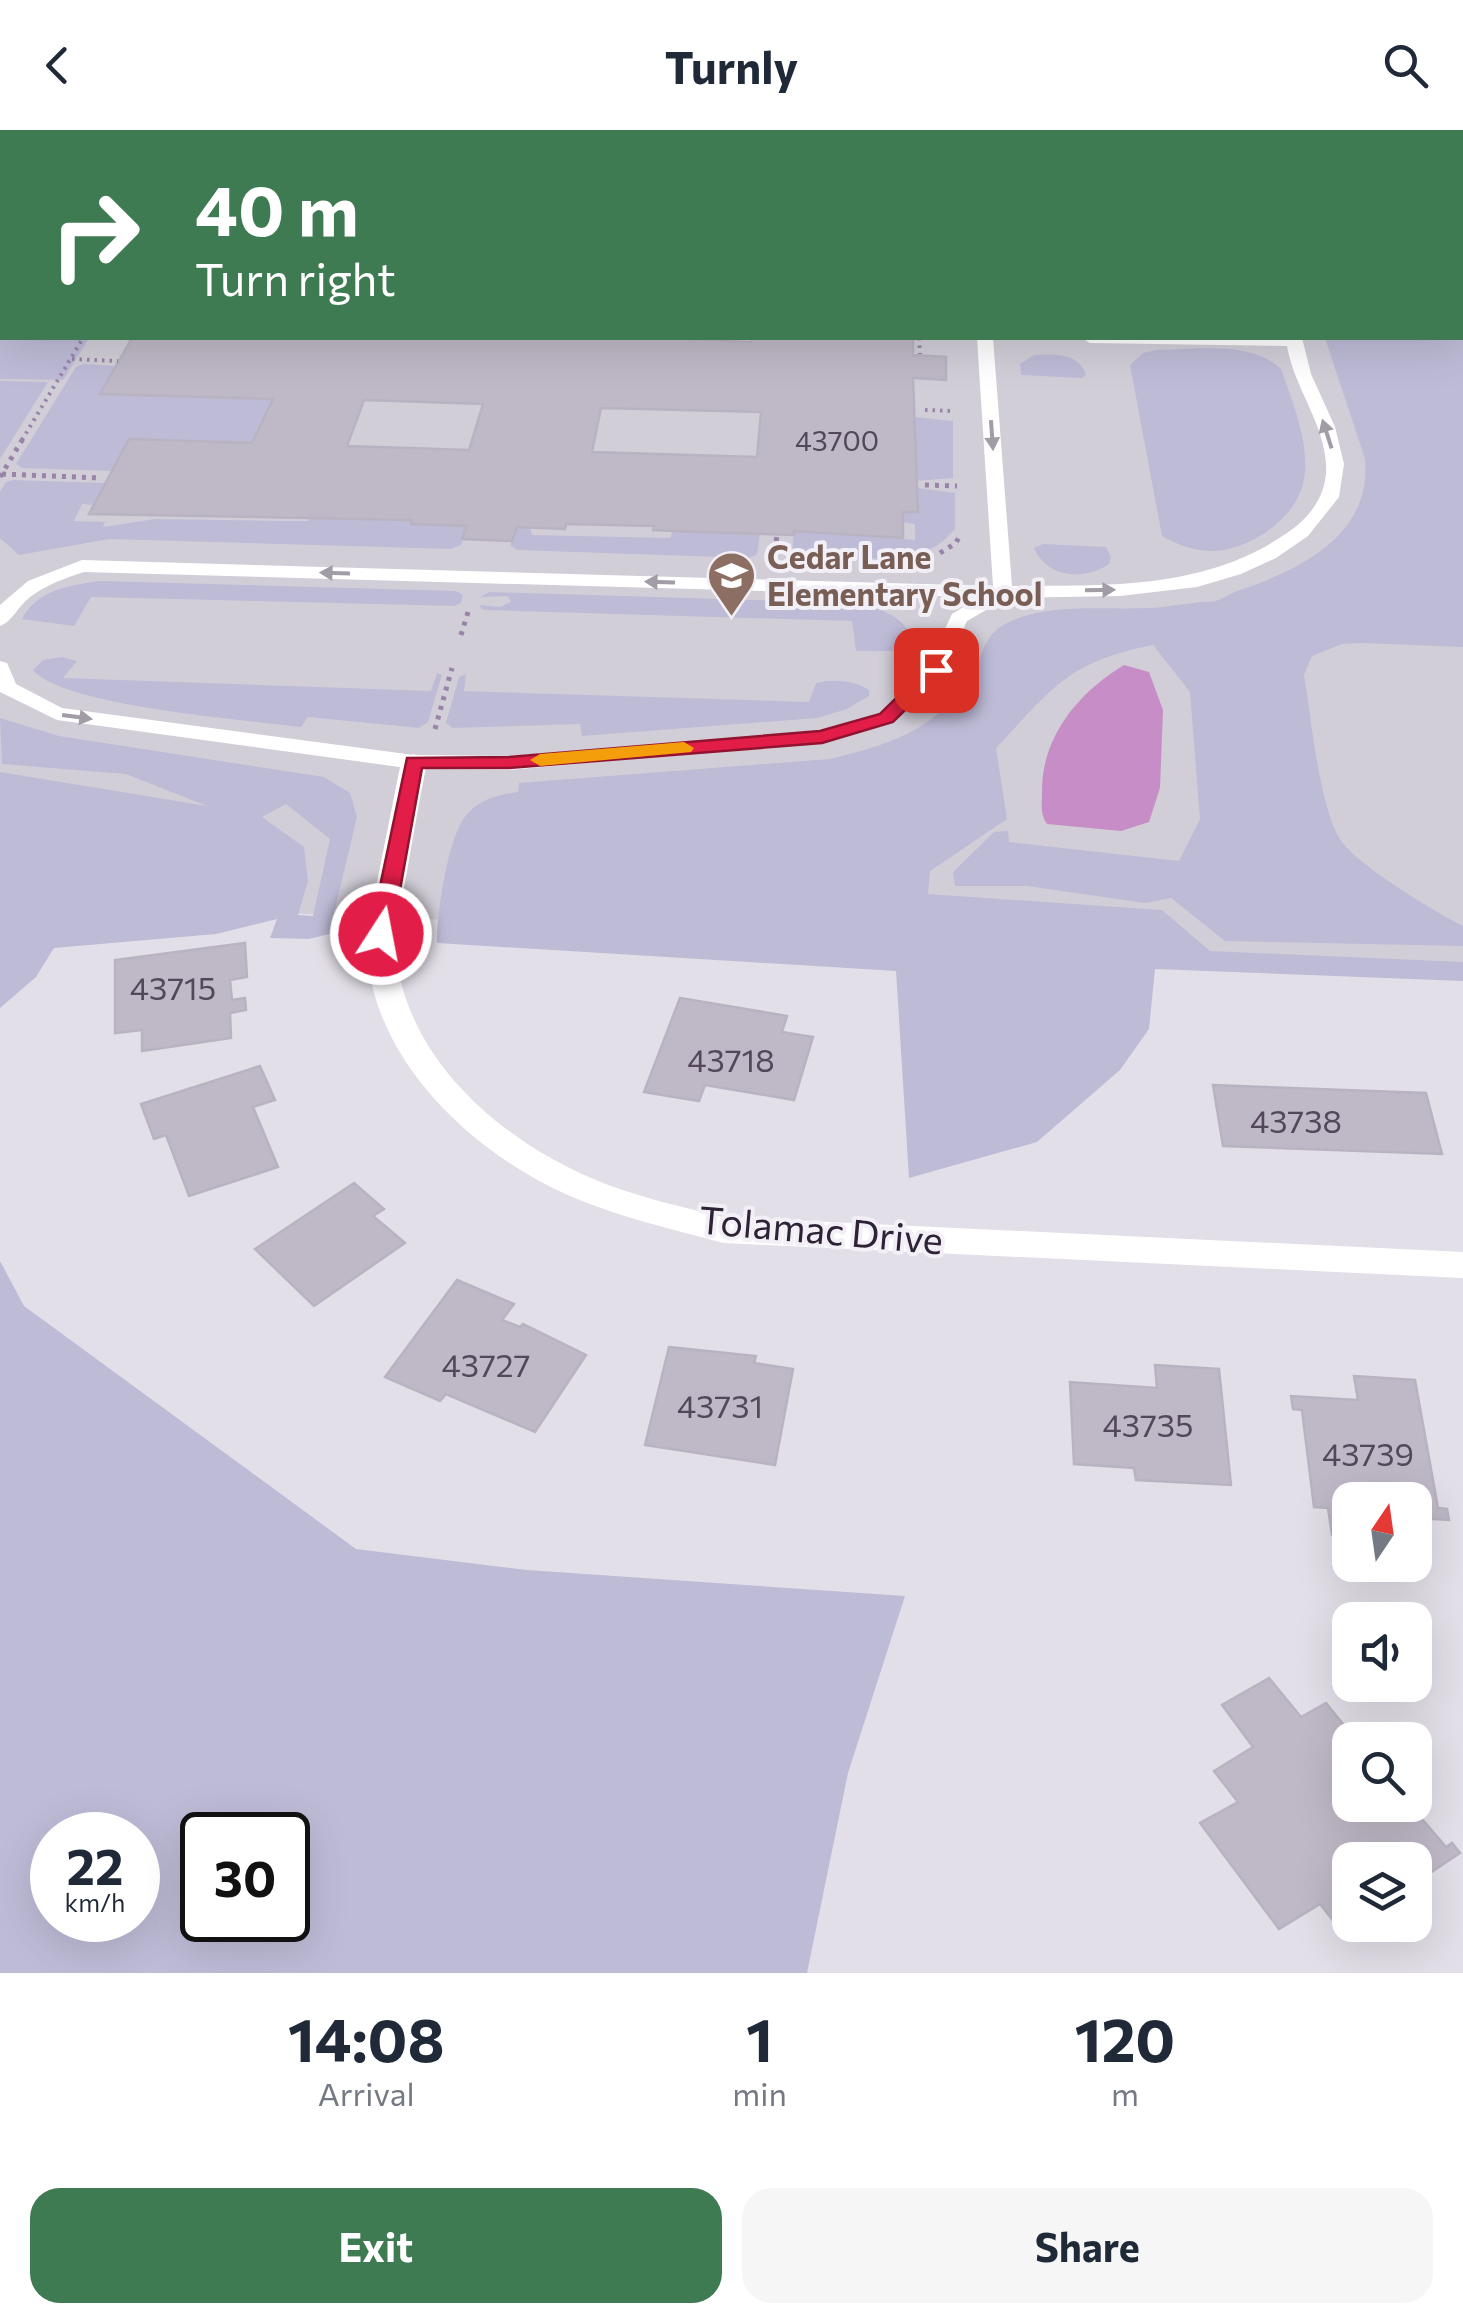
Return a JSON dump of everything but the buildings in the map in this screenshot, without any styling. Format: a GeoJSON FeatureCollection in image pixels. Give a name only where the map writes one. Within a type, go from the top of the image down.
{"type":"FeatureCollection","features":[{"type":"Feature","properties":{"kind":"street","name":"Tolamac Drive"},"geometry":{"type":"LineString","coordinates":[[414,762],[381,934],[387,988],[410,1044],[449,1096],[503,1143],[563,1179],[638,1209],[723,1230],[1463,1265]]}},
{"type":"Feature","properties":{"kind":"lane"},"geometry":{"type":"LineString","coordinates":[[985,340],[1002,592]]}},
{"type":"Feature","properties":{"kind":"lane"},"geometry":{"type":"LineString","coordinates":[[0,620],[9,604],[40,579],[82,566],[1002,592],[1138,590],[1213,578],[1276,554],[1317,519],[1334,483],[1332,444],[1294,340]]}},
{"type":"Feature","properties":{"kind":"lane"},"geometry":{"type":"LineString","coordinates":[[0,668],[7,686],[57,714],[414,762],[509,762],[822,737],[887,718],[936,670],[958,618],[1002,592]]}},
{"type":"Feature","properties":{"kind":"path"},"geometry":{"type":"LineString","coordinates":[[82,340],[1,475],[100,478]]}},
{"type":"Feature","properties":{"kind":"path"},"geometry":{"type":"LineString","coordinates":[[919,340],[920,354]]}},
{"type":"Feature","properties":{"kind":"path"},"geometry":{"type":"LineString","coordinates":[[70,359],[118,361]]}},
{"type":"Feature","properties":{"kind":"path"},"geometry":{"type":"LineString","coordinates":[[925,410],[959,412],[958,396]]}},
{"type":"Feature","properties":{"kind":"path"},"geometry":{"type":"LineString","coordinates":[[925,484],[963,486]]}},
{"type":"Feature","properties":{"kind":"path"},"geometry":{"type":"LineString","coordinates":[[931,558],[956,543],[964,524]]}},
{"type":"Feature","properties":{"kind":"path"},"geometry":{"type":"LineString","coordinates":[[434,734],[452,668]]}},
{"type":"Feature","properties":{"kind":"shaded area","name":"Cedar Lane Elementary School"},"geometry":{"type":"Polygon","coordinates":[[[0,340],[1463,340],[1463,963],[0,901],[0,340]]]}},
{"type":"Feature","properties":{"kind":"shaded area"},"geometry":{"type":"Polygon","coordinates":[[[0,340],[88,340],[63,380],[0,379],[0,340]]]}},
{"type":"Feature","properties":{"kind":"shaded area"},"geometry":{"type":"Polygon","coordinates":[[[1326,340],[1463,340],[1463,647],[1342,644],[1312,656],[1304,675],[1322,787],[1342,842],[1381,876],[1463,926],[1463,946],[1225,941],[1171,898],[1145,903],[1027,886],[955,886],[953,872],[994,832],[1008,831],[1009,842],[1179,861],[1200,819],[1190,692],[1153,645],[1100,660],[1064,680],[996,748],[1007,819],[930,871],[928,894],[1162,910],[1210,951],[1463,962],[1463,981],[1155,969],[1149,1029],[1120,1070],[1037,1142],[909,1178],[896,971],[437,943],[445,875],[461,823],[479,804],[518,792],[519,783],[830,759],[893,740],[930,720],[946,706],[971,670],[976,671],[990,637],[1009,622],[1058,610],[1155,608],[1212,602],[1309,559],[1345,528],[1357,508],[1364,485],[1365,459],[1326,340]]]}},
{"type":"Feature","properties":{"kind":"shaded area"},"geometry":{"type":"Polygon","coordinates":[[[1239,350],[1269,360],[1281,369],[1300,426],[1305,471],[1291,509],[1255,539],[1214,551],[1186,547],[1162,536],[1130,365],[1143,353],[1239,350]]]}},
{"type":"Feature","properties":{"kind":"shaded area"},"geometry":{"type":"Polygon","coordinates":[[[1034,355],[1071,358],[1086,374],[1082,378],[1021,375],[1020,364],[1034,355]]]}},
{"type":"Feature","properties":{"kind":"shaded area"},"geometry":{"type":"Polygon","coordinates":[[[116,366],[101,394],[273,399],[252,443],[112,471],[22,468],[16,464],[76,367],[116,366]]]}},
{"type":"Feature","properties":{"kind":"shaded area"},"geometry":{"type":"Polygon","coordinates":[[[0,381],[48,382],[0,459],[0,381]]]}},
{"type":"Feature","properties":{"kind":"shaded area"},"geometry":{"type":"Polygon","coordinates":[[[915,417],[953,421],[953,478],[915,481],[915,417]]]}},
{"type":"Feature","properties":{"kind":"shaded area"},"geometry":{"type":"Polygon","coordinates":[[[6,482],[106,483],[94,505],[82,504],[74,521],[105,522],[103,527],[155,519],[308,521],[310,517],[467,526],[461,545],[451,549],[109,539],[19,555],[0,538],[0,492],[6,482]]]}},
{"type":"Feature","properties":{"kind":"shaded area"},"geometry":{"type":"Polygon","coordinates":[[[918,488],[955,493],[955,529],[933,548],[908,556],[853,561],[799,559],[792,555],[794,531],[915,540],[915,524],[903,522],[903,512],[918,511],[918,488]]]}},
{"type":"Feature","properties":{"kind":"shaded area"},"geometry":{"type":"Polygon","coordinates":[[[517,527],[530,527],[532,535],[670,538],[673,531],[760,534],[757,554],[749,558],[517,550],[510,545],[517,527]]]}},
{"type":"Feature","properties":{"kind":"shaded area"},"geometry":{"type":"Polygon","coordinates":[[[1043,544],[1106,547],[1111,557],[1109,564],[1089,573],[1067,574],[1040,558],[1034,548],[1043,544]]]}},
{"type":"Feature","properties":{"kind":"shaded area"},"geometry":{"type":"Polygon","coordinates":[[[102,581],[456,591],[463,595],[461,603],[454,606],[91,597],[74,626],[22,619],[46,595],[102,581]]]}},
{"type":"Feature","properties":{"kind":"shaded area"},"geometry":{"type":"Polygon","coordinates":[[[489,592],[855,603],[898,620],[914,643],[904,651],[856,651],[852,621],[483,610],[479,605],[500,607],[511,602],[508,596],[480,597],[489,592]]]}},
{"type":"Feature","properties":{"kind":"shaded area"},"geometry":{"type":"Polygon","coordinates":[[[62,657],[77,661],[63,678],[431,691],[437,673],[442,675],[428,722],[419,728],[308,717],[301,727],[117,702],[51,682],[33,670],[43,660],[62,657]]]}},
{"type":"Feature","properties":{"kind":"shaded area"},"geometry":{"type":"Polygon","coordinates":[[[1124,665],[1149,672],[1163,710],[1160,788],[1149,822],[1121,831],[1047,824],[1042,809],[1043,773],[1055,735],[1078,703],[1124,665]]]}},
{"type":"Feature","properties":{"kind":"shaded area"},"geometry":{"type":"Polygon","coordinates":[[[466,674],[464,691],[809,702],[816,683],[836,681],[863,687],[869,690],[869,696],[847,709],[817,718],[582,736],[580,724],[452,728],[446,723],[459,677],[466,674]]]}},
{"type":"Feature","properties":{"kind":"shaded area"},"geometry":{"type":"Polygon","coordinates":[[[0,718],[59,736],[324,777],[350,793],[357,817],[329,934],[309,939],[270,938],[277,919],[216,934],[54,948],[36,977],[0,1008],[0,772],[207,806],[126,774],[2,764],[0,718]],[[286,804],[262,817],[304,847],[308,881],[298,915],[313,916],[330,839],[286,804]]]}},
{"type":"Feature","properties":{"kind":"shaded area"},"geometry":{"type":"Polygon","coordinates":[[[0,1261],[24,1306],[356,1549],[527,1570],[905,1596],[848,1773],[807,1973],[0,1973],[0,1261]]]}},
{"type":"Feature","properties":{"kind":"slow traffic"},"geometry":{"type":"LineString","coordinates":[[540,760],[684,748]]}},
{"type":"Feature","properties":{"kind":"place","name":"Cedar Lane Elementary School"},"geometry":{"type":"Point","coordinates":[732,618]}},
{"type":"Feature","properties":{"kind":"route"},"geometry":{"type":"LineString","coordinates":[[381,934],[414,762],[509,762],[822,737],[887,718],[936,670]]}}]}
